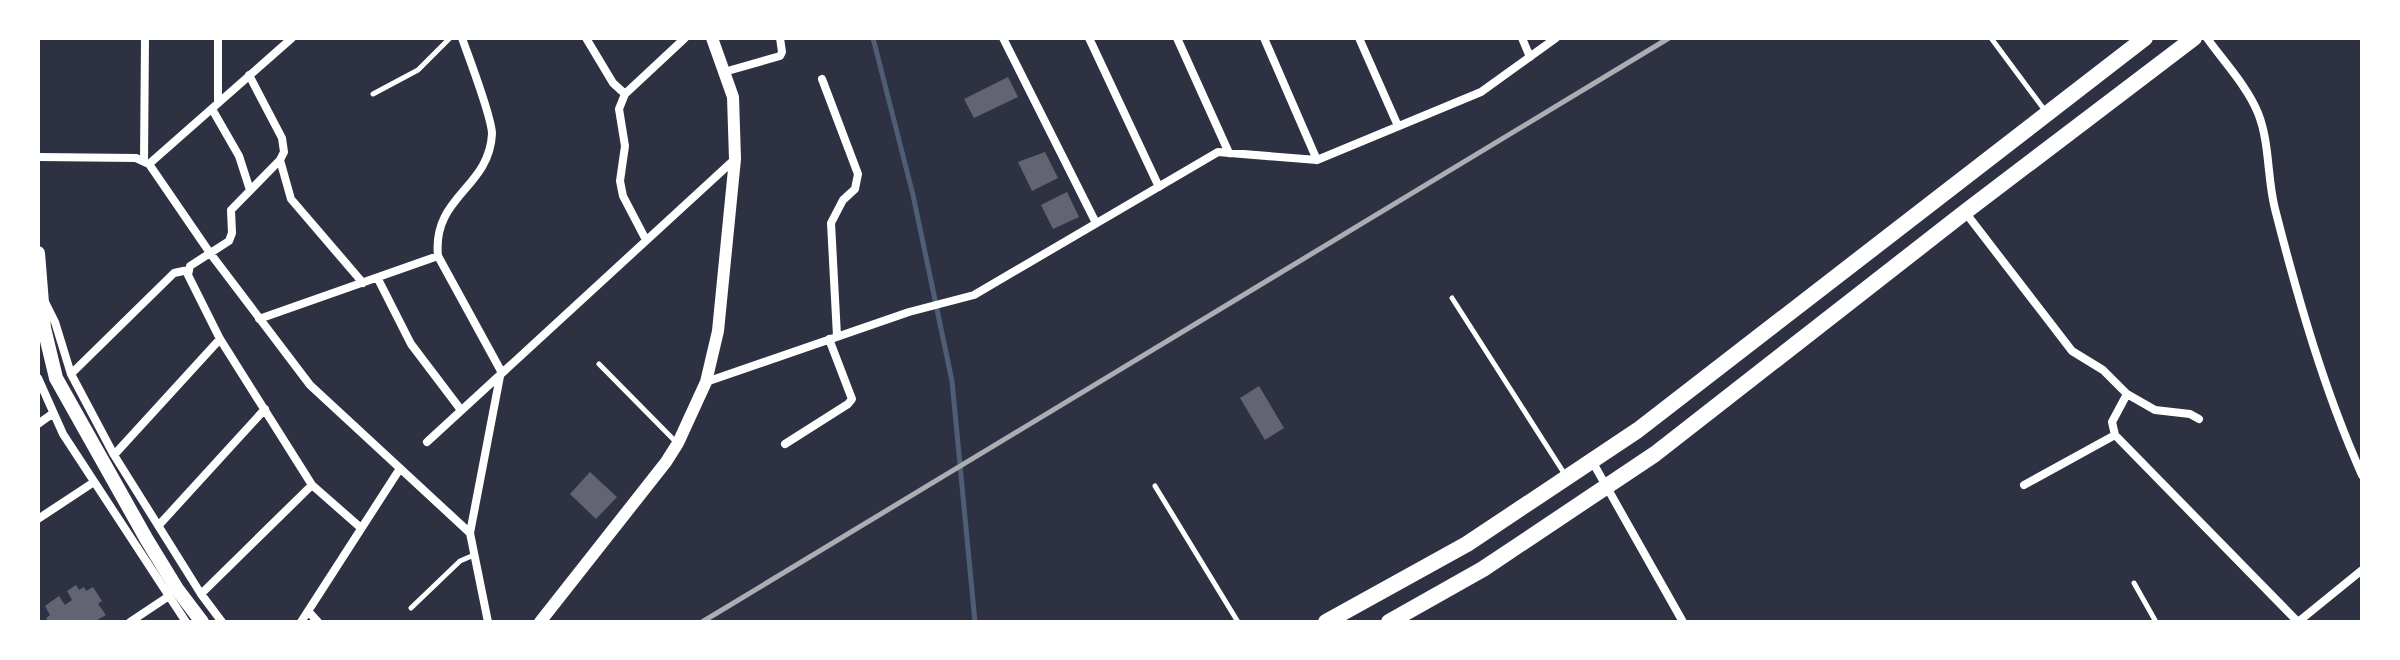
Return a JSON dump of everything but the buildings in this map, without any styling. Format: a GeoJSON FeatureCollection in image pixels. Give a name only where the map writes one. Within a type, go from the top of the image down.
{"type":"FeatureCollection","features":[{"type":"Feature","properties":{"kind":"main road"},"geometry":{"type":"LineString","coordinates":[[1326,622],[1467,544],[1638,430],[2145,38]]}},
{"type":"Feature","properties":{"kind":"main road"},"geometry":{"type":"LineString","coordinates":[[1389,622],[1483,569],[1655,454],[2194,38]]}},
{"type":"Feature","properties":{"kind":"main road"},"geometry":{"type":"LineString","coordinates":[[38,253],[40,298],[49,355],[66,399],[177,589],[202,622]]}},
{"type":"Feature","properties":{"kind":"street"},"geometry":{"type":"LineString","coordinates":[[145,38],[146,162],[310,385],[470,533]]}},
{"type":"Feature","properties":{"kind":"street"},"geometry":{"type":"LineString","coordinates":[[218,38],[215,106],[239,156],[250,190]]}},
{"type":"Feature","properties":{"kind":"street"},"geometry":{"type":"LineString","coordinates":[[38,157],[146,162],[292,38]]}},
{"type":"Feature","properties":{"kind":"street"},"geometry":{"type":"LineString","coordinates":[[462,38],[492,131],[489,148],[477,175],[443,216],[437,239],[438,256],[501,371],[470,533],[488,622]]}},
{"type":"Feature","properties":{"kind":"street"},"geometry":{"type":"LineString","coordinates":[[586,38],[613,83],[625,94]]}},
{"type":"Feature","properties":{"kind":"street"},"geometry":{"type":"LineString","coordinates":[[646,240],[623,196],[620,181],[625,146],[619,109],[625,94],[685,38]]}},
{"type":"Feature","properties":{"kind":"street"},"geometry":{"type":"LineString","coordinates":[[540,622],[678,443],[706,382],[718,331],[735,159],[733,97],[712,38]]}},
{"type":"Feature","properties":{"kind":"street"},"geometry":{"type":"LineString","coordinates":[[724,72],[780,56],[780,38]]}},
{"type":"Feature","properties":{"kind":"street"},"geometry":{"type":"LineString","coordinates":[[1003,38],[1096,223]]}},
{"type":"Feature","properties":{"kind":"street"},"geometry":{"type":"LineString","coordinates":[[1089,38],[1159,187]]}},
{"type":"Feature","properties":{"kind":"street"},"geometry":{"type":"LineString","coordinates":[[1177,38],[1229,153]]}},
{"type":"Feature","properties":{"kind":"street"},"geometry":{"type":"LineString","coordinates":[[1264,38],[1317,160]]}},
{"type":"Feature","properties":{"kind":"street"},"geometry":{"type":"LineString","coordinates":[[1359,38],[1398,126]]}},
{"type":"Feature","properties":{"kind":"street"},"geometry":{"type":"LineString","coordinates":[[1522,38],[1530,57]]}},
{"type":"Feature","properties":{"kind":"street"},"geometry":{"type":"LineString","coordinates":[[706,382],[909,312],[974,295],[1218,152],[1317,160],[1481,92],[1556,38]]}},
{"type":"Feature","properties":{"kind":"street"},"geometry":{"type":"LineString","coordinates":[[2207,38],[2247,92],[2259,114],[2273,198],[2289,265],[2325,377],[2362,475]]}},
{"type":"Feature","properties":{"kind":"street"},"geometry":{"type":"LineString","coordinates":[[71,374],[174,273],[188,270],[231,237],[231,210],[280,160],[284,152],[282,138],[249,75]]}},
{"type":"Feature","properties":{"kind":"street"},"geometry":{"type":"LineString","coordinates":[[785,444],[852,399],[833,338],[831,223],[834,213],[855,189],[858,174],[822,79]]}},
{"type":"Feature","properties":{"kind":"street"},"geometry":{"type":"LineString","coordinates":[[427,442],[735,159]]}},
{"type":"Feature","properties":{"kind":"street"},"geometry":{"type":"LineString","coordinates":[[280,160],[291,199],[363,283]]}},
{"type":"Feature","properties":{"kind":"street"},"geometry":{"type":"LineString","coordinates":[[1965,212],[2072,351],[2103,370],[2127,394],[2155,410],[2190,414],[2199,419]]}},
{"type":"Feature","properties":{"kind":"street"},"geometry":{"type":"LineString","coordinates":[[259,319],[438,256]]}},
{"type":"Feature","properties":{"kind":"street"},"geometry":{"type":"LineString","coordinates":[[188,270],[220,339],[312,485],[361,528]]}},
{"type":"Feature","properties":{"kind":"street"},"geometry":{"type":"LineString","coordinates":[[378,279],[411,344],[461,410]]}},
{"type":"Feature","properties":{"kind":"street"},"geometry":{"type":"LineString","coordinates":[[40,298],[55,322],[71,374],[114,455],[201,594],[222,622]]}},
{"type":"Feature","properties":{"kind":"street"},"geometry":{"type":"LineString","coordinates":[[114,455],[220,339]]}},
{"type":"Feature","properties":{"kind":"street"},"geometry":{"type":"LineString","coordinates":[[38,378],[52,414],[186,622]]}},
{"type":"Feature","properties":{"kind":"street"},"geometry":{"type":"LineString","coordinates":[[2127,394],[2112,422],[2115,435],[2298,622],[2362,570]]}},
{"type":"Feature","properties":{"kind":"street"},"geometry":{"type":"LineString","coordinates":[[159,525],[265,409]]}},
{"type":"Feature","properties":{"kind":"street"},"geometry":{"type":"LineString","coordinates":[[38,424],[52,414]]}},
{"type":"Feature","properties":{"kind":"street"},"geometry":{"type":"LineString","coordinates":[[2024,485],[2115,435]]}},
{"type":"Feature","properties":{"kind":"street"},"geometry":{"type":"LineString","coordinates":[[1592,461],[1683,622]]}},
{"type":"Feature","properties":{"kind":"street"},"geometry":{"type":"LineString","coordinates":[[301,622],[399,470]]}},
{"type":"Feature","properties":{"kind":"street"},"geometry":{"type":"LineString","coordinates":[[38,519],[94,482]]}},
{"type":"Feature","properties":{"kind":"street"},"geometry":{"type":"LineString","coordinates":[[201,594],[312,485]]}},
{"type":"Feature","properties":{"kind":"street"},"geometry":{"type":"LineString","coordinates":[[130,622],[169,596]]}},
{"type":"Feature","properties":{"kind":"street"},"geometry":{"type":"LineString","coordinates":[[308,611],[318,622]]}},
{"type":"Feature","properties":{"kind":"lane"},"geometry":{"type":"LineString","coordinates":[[373,94],[418,70],[450,38]]}},
{"type":"Feature","properties":{"kind":"lane"},"geometry":{"type":"LineString","coordinates":[[1991,38],[2046,113]]}},
{"type":"Feature","properties":{"kind":"lane"},"geometry":{"type":"LineString","coordinates":[[1452,298],[1567,477]]}},
{"type":"Feature","properties":{"kind":"lane"},"geometry":{"type":"LineString","coordinates":[[599,364],[678,443]]}},
{"type":"Feature","properties":{"kind":"lane"},"geometry":{"type":"LineString","coordinates":[[1155,486],[1238,622]]}},
{"type":"Feature","properties":{"kind":"lane"},"geometry":{"type":"LineString","coordinates":[[411,608],[460,561],[474,555]]}},
{"type":"Feature","properties":{"kind":"lane"},"geometry":{"type":"LineString","coordinates":[[2134,583],[2156,622]]}},
{"type":"Feature","properties":{"kind":"waterway"},"geometry":{"type":"LineString","coordinates":[[873,38],[913,195],[952,381],[975,622]]}},
{"type":"Feature","properties":{"kind":"railway"},"geometry":{"type":"LineString","coordinates":[[702,622],[1669,38]]}}]}
